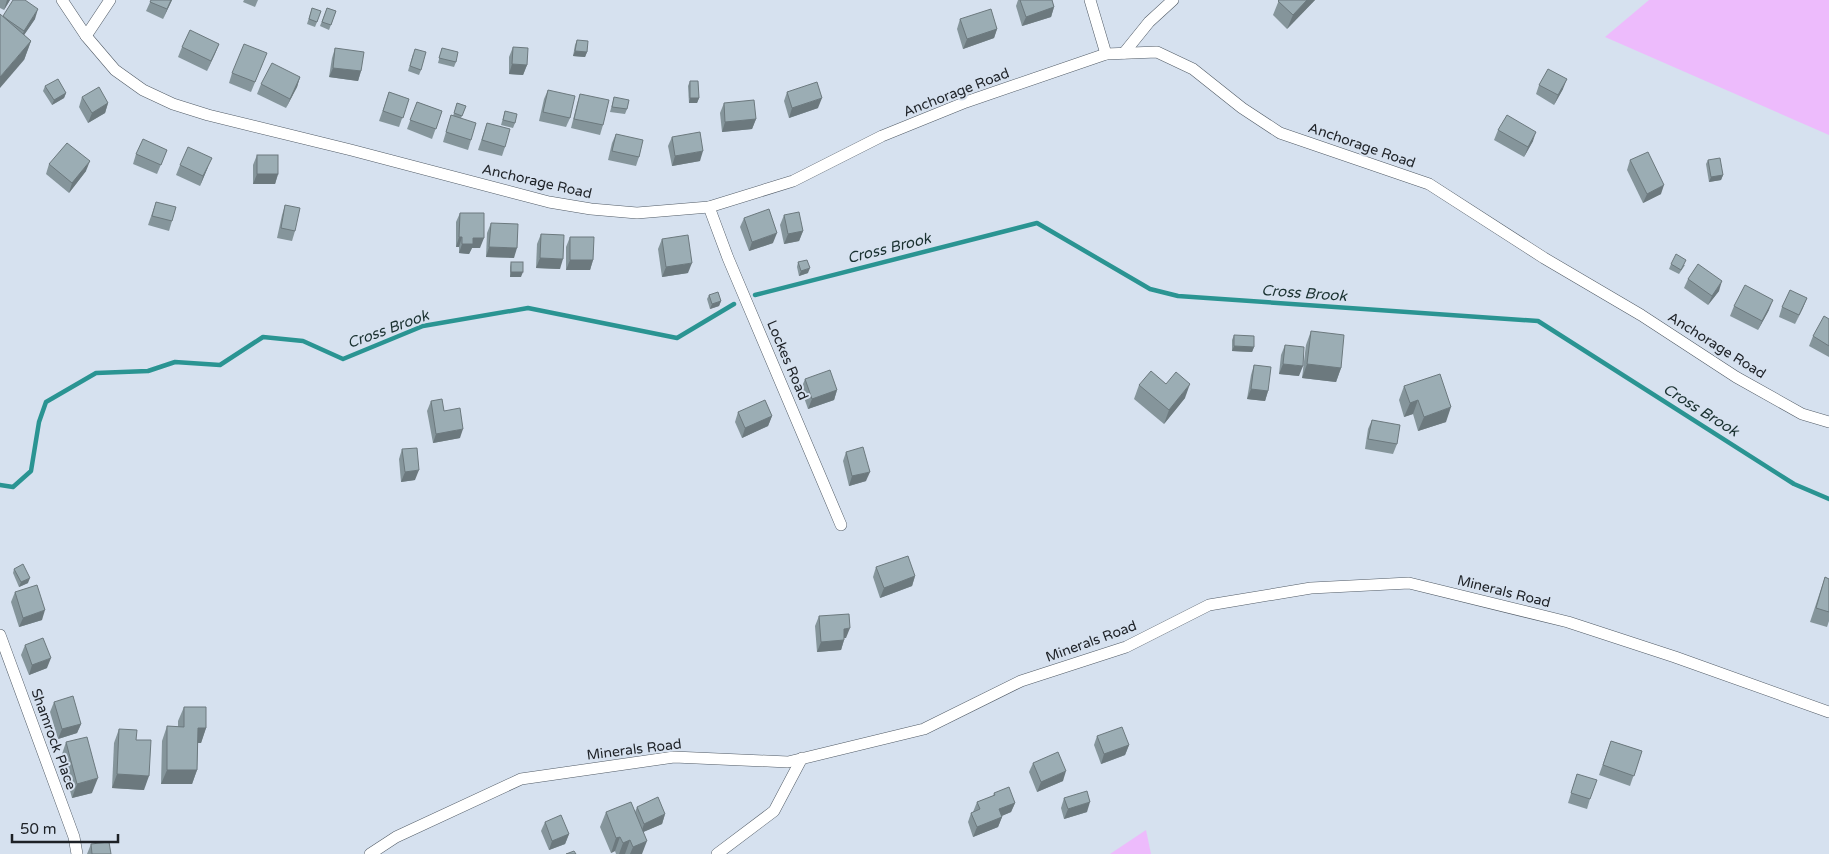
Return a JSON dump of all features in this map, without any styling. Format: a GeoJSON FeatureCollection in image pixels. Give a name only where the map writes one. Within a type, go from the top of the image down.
{"type":"FeatureCollection","features":[{"type":"Feature","properties":{"kind":"street","name":"Anchorage Road"},"geometry":{"type":"LineString","coordinates":[[62,0],[86,36],[115,70],[144,90],[173,104],[208,115],[549,202],[591,209],[637,213],[709,207],[793,181],[882,136],[966,102],[1106,54],[1157,52],[1193,69],[1242,108],[1280,133],[1429,184],[1544,258],[1641,315],[1736,377],[1802,414],[1829,422]]}},
{"type":"Feature","properties":{"kind":"street"},"geometry":{"type":"LineString","coordinates":[[86,36],[110,0]]}},
{"type":"Feature","properties":{"kind":"street"},"geometry":{"type":"LineString","coordinates":[[1090,0],[1106,54]]}},
{"type":"Feature","properties":{"kind":"street"},"geometry":{"type":"LineString","coordinates":[[1124,53],[1150,22],[1174,0]]}},
{"type":"Feature","properties":{"kind":"street","name":"Lockes Road"},"geometry":{"type":"LineString","coordinates":[[709,207],[728,258],[841,525]]}},
{"type":"Feature","properties":{"kind":"street","name":"Minerals Road"},"geometry":{"type":"LineString","coordinates":[[370,854],[396,837],[521,779],[674,757],[788,762],[924,729],[1020,681],[1126,647],[1209,605],[1311,588],[1409,583],[1568,622],[1675,657],[1829,712]]}},
{"type":"Feature","properties":{"kind":"street","name":"Shamrock Place"},"geometry":{"type":"LineString","coordinates":[[0,634],[74,837],[77,854]]}},
{"type":"Feature","properties":{"kind":"street"},"geometry":{"type":"LineString","coordinates":[[717,854],[774,811],[802,758]]}},
{"type":"Feature","properties":{"kind":"shaded area"},"geometry":{"type":"Polygon","coordinates":[[[1649,0],[1829,0],[1829,135],[1605,37],[1649,0]]]}},
{"type":"Feature","properties":{"kind":"shaded area"},"geometry":{"type":"Polygon","coordinates":[[[1146,830],[1151,854],[1110,854],[1146,830]]]}},
{"type":"Feature","properties":{"kind":"building"},"geometry":{"type":"Polygon","coordinates":[[[13,0],[25,0],[38,9],[24,31],[3,16],[13,0]]]}},
{"type":"Feature","properties":{"kind":"building"},"geometry":{"type":"Polygon","coordinates":[[[151,0],[171,0],[167,9],[150,2],[151,0]]]}},
{"type":"Feature","properties":{"kind":"building"},"geometry":{"type":"Polygon","coordinates":[[[1020,0],[1052,0],[1054,7],[1026,17],[1020,0]]]}},
{"type":"Feature","properties":{"kind":"building"},"geometry":{"type":"Polygon","coordinates":[[[1279,0],[1307,0],[1293,15],[1279,0]]]}},
{"type":"Feature","properties":{"kind":"building"},"geometry":{"type":"Polygon","coordinates":[[[312,8],[321,11],[317,22],[309,19],[312,8]]]}},
{"type":"Feature","properties":{"kind":"building"},"geometry":{"type":"Polygon","coordinates":[[[327,8],[336,11],[331,25],[322,22],[327,8]]]}},
{"type":"Feature","properties":{"kind":"building"},"geometry":{"type":"Polygon","coordinates":[[[991,9],[997,29],[967,39],[960,19],[991,9]]]}},
{"type":"Feature","properties":{"kind":"building"},"geometry":{"type":"Polygon","coordinates":[[[0,14],[31,41],[0,77],[0,14]]]}},
{"type":"Feature","properties":{"kind":"building"},"geometry":{"type":"Polygon","coordinates":[[[190,30],[219,44],[211,61],[182,47],[190,30]]]}},
{"type":"Feature","properties":{"kind":"building"},"geometry":{"type":"Polygon","coordinates":[[[577,40],[588,41],[587,52],[575,51],[577,40]]]}},
{"type":"Feature","properties":{"kind":"building"},"geometry":{"type":"Polygon","coordinates":[[[244,44],[267,53],[255,82],[232,73],[244,44]]]}},
{"type":"Feature","properties":{"kind":"building"},"geometry":{"type":"Polygon","coordinates":[[[513,47],[528,48],[527,65],[512,64],[513,47]]]}},
{"type":"Feature","properties":{"kind":"building"},"geometry":{"type":"Polygon","coordinates":[[[335,48],[364,52],[361,71],[333,68],[335,48]]]}},
{"type":"Feature","properties":{"kind":"building"},"geometry":{"type":"Polygon","coordinates":[[[442,48],[458,52],[456,62],[439,58],[442,48]]]}},
{"type":"Feature","properties":{"kind":"building"},"geometry":{"type":"Polygon","coordinates":[[[415,49],[426,52],[421,70],[410,66],[415,49]]]}},
{"type":"Feature","properties":{"kind":"building"},"geometry":{"type":"Polygon","coordinates":[[[272,63],[300,77],[290,99],[261,84],[272,63]]]}},
{"type":"Feature","properties":{"kind":"building"},"geometry":{"type":"Polygon","coordinates":[[[1548,69],[1567,79],[1558,95],[1539,85],[1548,69]]]}},
{"type":"Feature","properties":{"kind":"building"},"geometry":{"type":"Polygon","coordinates":[[[58,79],[66,93],[54,100],[45,86],[58,79]]]}},
{"type":"Feature","properties":{"kind":"building"},"geometry":{"type":"Polygon","coordinates":[[[690,81],[698,81],[699,98],[690,98],[690,81]]]}},
{"type":"Feature","properties":{"kind":"building"},"geometry":{"type":"Polygon","coordinates":[[[817,82],[822,98],[792,108],[787,92],[817,82]]]}},
{"type":"Feature","properties":{"kind":"building"},"geometry":{"type":"Polygon","coordinates":[[[99,87],[108,103],[92,113],[82,97],[99,87]]]}},
{"type":"Feature","properties":{"kind":"building"},"geometry":{"type":"Polygon","coordinates":[[[548,90],[575,96],[570,118],[543,112],[548,90]]]}},
{"type":"Feature","properties":{"kind":"building"},"geometry":{"type":"Polygon","coordinates":[[[389,92],[409,99],[403,118],[383,111],[389,92]]]}},
{"type":"Feature","properties":{"kind":"building"},"geometry":{"type":"Polygon","coordinates":[[[580,94],[609,100],[603,125],[574,119],[580,94]]]}},
{"type":"Feature","properties":{"kind":"building"},"geometry":{"type":"Polygon","coordinates":[[[614,97],[629,100],[627,109],[612,107],[614,97]]]}},
{"type":"Feature","properties":{"kind":"building"},"geometry":{"type":"Polygon","coordinates":[[[754,100],[756,119],[725,122],[724,103],[754,100]]]}},
{"type":"Feature","properties":{"kind":"building"},"geometry":{"type":"Polygon","coordinates":[[[417,102],[442,111],[436,129],[410,120],[417,102]]]}},
{"type":"Feature","properties":{"kind":"building"},"geometry":{"type":"Polygon","coordinates":[[[457,103],[466,106],[462,116],[454,113],[457,103]]]}},
{"type":"Feature","properties":{"kind":"building"},"geometry":{"type":"Polygon","coordinates":[[[505,111],[517,114],[515,123],[503,120],[505,111]]]}},
{"type":"Feature","properties":{"kind":"building"},"geometry":{"type":"Polygon","coordinates":[[[451,115],[476,123],[471,140],[446,132],[451,115]]]}},
{"type":"Feature","properties":{"kind":"building"},"geometry":{"type":"Polygon","coordinates":[[[1507,115],[1536,132],[1528,147],[1498,130],[1507,115]]]}},
{"type":"Feature","properties":{"kind":"building"},"geometry":{"type":"Polygon","coordinates":[[[487,123],[510,129],[505,147],[482,140],[487,123]]]}},
{"type":"Feature","properties":{"kind":"building"},"geometry":{"type":"Polygon","coordinates":[[[700,132],[703,151],[675,156],[672,137],[700,132]]]}},
{"type":"Feature","properties":{"kind":"building"},"geometry":{"type":"Polygon","coordinates":[[[616,134],[643,140],[639,157],[612,151],[616,134]]]}},
{"type":"Feature","properties":{"kind":"building"},"geometry":{"type":"Polygon","coordinates":[[[143,139],[167,150],[161,165],[136,154],[143,139]]]}},
{"type":"Feature","properties":{"kind":"building"},"geometry":{"type":"Polygon","coordinates":[[[67,143],[90,161],[72,183],[49,164],[67,143]]]}},
{"type":"Feature","properties":{"kind":"building"},"geometry":{"type":"Polygon","coordinates":[[[188,147],[212,158],[203,176],[180,165],[188,147]]]}},
{"type":"Feature","properties":{"kind":"building"},"geometry":{"type":"Polygon","coordinates":[[[1648,152],[1664,185],[1647,194],[1630,160],[1648,152]]]}},
{"type":"Feature","properties":{"kind":"building"},"geometry":{"type":"Polygon","coordinates":[[[257,155],[278,155],[278,174],[257,174],[257,155]]]}},
{"type":"Feature","properties":{"kind":"building"},"geometry":{"type":"Polygon","coordinates":[[[1720,158],[1723,175],[1711,177],[1708,160],[1720,158]]]}},
{"type":"Feature","properties":{"kind":"building"},"geometry":{"type":"Polygon","coordinates":[[[156,202],[176,207],[172,221],[152,216],[156,202]]]}},
{"type":"Feature","properties":{"kind":"building"},"geometry":{"type":"Polygon","coordinates":[[[285,205],[300,208],[295,231],[281,228],[285,205]]]}},
{"type":"Feature","properties":{"kind":"building"},"geometry":{"type":"Polygon","coordinates":[[[769,209],[777,233],[752,242],[744,218],[769,209]]]}},
{"type":"Feature","properties":{"kind":"building"},"geometry":{"type":"Polygon","coordinates":[[[799,212],[803,231],[788,234],[784,215],[799,212]]]}},
{"type":"Feature","properties":{"kind":"building"},"geometry":{"type":"Polygon","coordinates":[[[460,213],[484,213],[484,238],[473,238],[473,244],[462,244],[462,237],[459,237],[460,213]]]}},
{"type":"Feature","properties":{"kind":"building"},"geometry":{"type":"Polygon","coordinates":[[[491,223],[518,224],[517,248],[489,247],[491,223]]]}},
{"type":"Feature","properties":{"kind":"building"},"geometry":{"type":"Polygon","coordinates":[[[541,234],[564,235],[563,259],[540,258],[541,234]]]}},
{"type":"Feature","properties":{"kind":"building"},"geometry":{"type":"Polygon","coordinates":[[[688,235],[692,263],[666,267],[662,239],[688,235]]]}},
{"type":"Feature","properties":{"kind":"building"},"geometry":{"type":"Polygon","coordinates":[[[570,237],[594,237],[593,260],[570,260],[570,237]]]}},
{"type":"Feature","properties":{"kind":"building"},"geometry":{"type":"Polygon","coordinates":[[[1676,254],[1686,260],[1681,270],[1671,264],[1676,254]]]}},
{"type":"Feature","properties":{"kind":"building"},"geometry":{"type":"Polygon","coordinates":[[[807,260],[810,268],[801,271],[798,262],[807,260]]]}},
{"type":"Feature","properties":{"kind":"building"},"geometry":{"type":"Polygon","coordinates":[[[511,262],[523,262],[523,272],[511,272],[511,262]]]}},
{"type":"Feature","properties":{"kind":"building"},"geometry":{"type":"Polygon","coordinates":[[[1698,264],[1722,281],[1712,296],[1688,279],[1698,264]]]}},
{"type":"Feature","properties":{"kind":"building"},"geometry":{"type":"Polygon","coordinates":[[[1745,285],[1773,300],[1762,321],[1734,306],[1745,285]]]}},
{"type":"Feature","properties":{"kind":"building"},"geometry":{"type":"Polygon","coordinates":[[[1790,290],[1807,298],[1799,315],[1782,307],[1790,290]]]}},
{"type":"Feature","properties":{"kind":"building"},"geometry":{"type":"Polygon","coordinates":[[[718,292],[721,301],[712,304],[709,295],[718,292]]]}},
{"type":"Feature","properties":{"kind":"building"},"geometry":{"type":"Polygon","coordinates":[[[1824,316],[1829,319],[1829,346],[1813,336],[1824,316]]]}},
{"type":"Feature","properties":{"kind":"building"},"geometry":{"type":"Polygon","coordinates":[[[1311,331],[1344,335],[1341,368],[1307,364],[1311,331]]]}},
{"type":"Feature","properties":{"kind":"building"},"geometry":{"type":"Polygon","coordinates":[[[1234,335],[1254,336],[1254,347],[1234,346],[1234,335]]]}},
{"type":"Feature","properties":{"kind":"building"},"geometry":{"type":"Polygon","coordinates":[[[1285,345],[1304,347],[1303,366],[1283,364],[1285,345]]]}},
{"type":"Feature","properties":{"kind":"building"},"geometry":{"type":"Polygon","coordinates":[[[1254,365],[1271,367],[1268,391],[1251,389],[1254,365]]]}},
{"type":"Feature","properties":{"kind":"building"},"geometry":{"type":"Polygon","coordinates":[[[830,370],[837,390],[812,399],[805,379],[830,370]]]}},
{"type":"Feature","properties":{"kind":"building"},"geometry":{"type":"Polygon","coordinates":[[[1151,371],[1166,384],[1176,372],[1190,384],[1169,410],[1139,385],[1151,371]]]}},
{"type":"Feature","properties":{"kind":"building"},"geometry":{"type":"Polygon","coordinates":[[[1440,374],[1451,407],[1424,417],[1418,400],[1410,403],[1404,386],[1440,374]]]}},
{"type":"Feature","properties":{"kind":"building"},"geometry":{"type":"Polygon","coordinates":[[[442,399],[444,411],[460,408],[463,429],[436,434],[431,401],[442,399]]]}},
{"type":"Feature","properties":{"kind":"building"},"geometry":{"type":"Polygon","coordinates":[[[765,400],[772,416],[745,428],[738,412],[765,400]]]}},
{"type":"Feature","properties":{"kind":"building"},"geometry":{"type":"Polygon","coordinates":[[[1372,420],[1400,425],[1397,444],[1368,439],[1372,420]]]}},
{"type":"Feature","properties":{"kind":"building"},"geometry":{"type":"Polygon","coordinates":[[[863,447],[870,472],[852,476],[846,452],[863,447]]]}},
{"type":"Feature","properties":{"kind":"building"},"geometry":{"type":"Polygon","coordinates":[[[417,448],[419,470],[405,472],[402,449],[417,448]]]}},
{"type":"Feature","properties":{"kind":"building"},"geometry":{"type":"Polygon","coordinates":[[[908,556],[915,576],[884,588],[876,567],[908,556]]]}},
{"type":"Feature","properties":{"kind":"building"},"geometry":{"type":"Polygon","coordinates":[[[23,564],[30,578],[21,582],[14,569],[23,564]]]}},
{"type":"Feature","properties":{"kind":"building"},"geometry":{"type":"Polygon","coordinates":[[[1825,577],[1829,579],[1829,612],[1816,608],[1825,577]]]}},
{"type":"Feature","properties":{"kind":"building"},"geometry":{"type":"Polygon","coordinates":[[[37,585],[45,610],[23,618],[15,592],[37,585]]]}},
{"type":"Feature","properties":{"kind":"building"},"geometry":{"type":"Polygon","coordinates":[[[849,614],[850,628],[844,629],[844,640],[821,642],[819,616],[849,614]]]}},
{"type":"Feature","properties":{"kind":"building"},"geometry":{"type":"Polygon","coordinates":[[[43,638],[51,658],[32,665],[25,645],[43,638]]]}},
{"type":"Feature","properties":{"kind":"building"},"geometry":{"type":"Polygon","coordinates":[[[73,696],[81,724],[62,729],[54,702],[73,696]]]}},
{"type":"Feature","properties":{"kind":"building"},"geometry":{"type":"Polygon","coordinates":[[[184,707],[206,707],[206,728],[198,728],[197,770],[167,770],[167,726],[184,727],[184,707]]]}},
{"type":"Feature","properties":{"kind":"building"},"geometry":{"type":"Polygon","coordinates":[[[1122,727],[1129,745],[1104,754],[1097,736],[1122,727]]]}},
{"type":"Feature","properties":{"kind":"building"},"geometry":{"type":"Polygon","coordinates":[[[119,729],[137,730],[136,740],[151,740],[149,776],[117,774],[119,729]]]}},
{"type":"Feature","properties":{"kind":"building"},"geometry":{"type":"Polygon","coordinates":[[[87,737],[98,778],[77,784],[66,742],[87,737]]]}},
{"type":"Feature","properties":{"kind":"building"},"geometry":{"type":"Polygon","coordinates":[[[1611,741],[1642,751],[1634,776],[1603,765],[1611,741]]]}},
{"type":"Feature","properties":{"kind":"building"},"geometry":{"type":"Polygon","coordinates":[[[1058,752],[1066,771],[1041,782],[1033,763],[1058,752]]]}},
{"type":"Feature","properties":{"kind":"building"},"geometry":{"type":"Polygon","coordinates":[[[1577,774],[1597,780],[1590,799],[1571,793],[1577,774]]]}},
{"type":"Feature","properties":{"kind":"building"},"geometry":{"type":"Polygon","coordinates":[[[1009,787],[1015,803],[999,809],[1002,817],[977,827],[971,813],[980,809],[977,802],[1009,787]]]}},
{"type":"Feature","properties":{"kind":"building"},"geometry":{"type":"Polygon","coordinates":[[[1087,791],[1090,802],[1068,809],[1064,798],[1087,791]]]}},
{"type":"Feature","properties":{"kind":"building"},"geometry":{"type":"Polygon","coordinates":[[[658,797],[665,814],[644,824],[637,807],[658,797]]]}},
{"type":"Feature","properties":{"kind":"building"},"geometry":{"type":"Polygon","coordinates":[[[631,802],[647,841],[633,847],[630,840],[623,843],[620,837],[616,838],[606,812],[631,802]]]}},
{"type":"Feature","properties":{"kind":"building"},"geometry":{"type":"Polygon","coordinates":[[[561,815],[569,834],[552,841],[545,822],[561,815]]]}},
{"type":"Feature","properties":{"kind":"building"},"geometry":{"type":"Polygon","coordinates":[[[109,842],[111,854],[92,854],[91,844],[109,842]]]}},
{"type":"Feature","properties":{"kind":"waterway","name":"Cross Brook"},"geometry":{"type":"LineString","coordinates":[[755,295],[1037,223],[1150,289],[1178,296],[1538,321],[1794,484],[1829,499]]}},
{"type":"Feature","properties":{"kind":"waterway","name":"Cross Brook"},"geometry":{"type":"LineString","coordinates":[[0,485],[13,487],[31,471],[39,422],[46,402],[96,373],[148,371],[175,362],[220,365],[263,337],[303,341],[343,359],[423,326],[528,308],[677,338],[734,304]]}}]}
